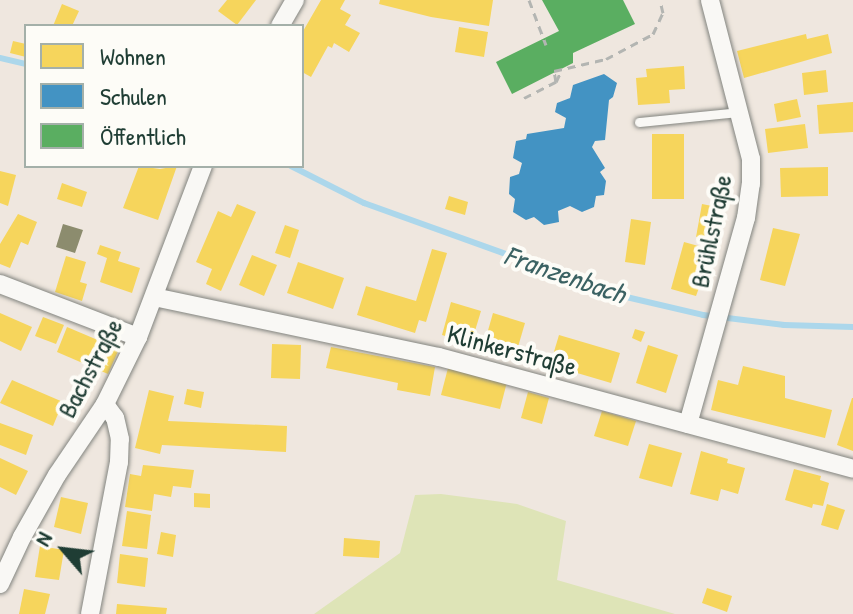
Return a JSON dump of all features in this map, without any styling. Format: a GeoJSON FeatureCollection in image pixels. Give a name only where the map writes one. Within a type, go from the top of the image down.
{"type":"FeatureCollection","features":[{"type":"Feature","properties":{"kind":"street"},"geometry":{"type":"LineString","coordinates":[[281,24],[295,0]]}},
{"type":"Feature","properties":{"kind":"street","name":"Brühlstraße"},"geometry":{"type":"LineString","coordinates":[[688,424],[746,218],[751,184],[751,159],[710,0]]}},
{"type":"Feature","properties":{"kind":"street","name":"Bachstraße"},"geometry":{"type":"LineString","coordinates":[[0,584],[57,475],[105,404],[138,337],[202,168]]}},
{"type":"Feature","properties":{"kind":"street"},"geometry":{"type":"LineString","coordinates":[[0,284],[138,337]]}},
{"type":"Feature","properties":{"kind":"street","name":"Klinkerstraße"},"geometry":{"type":"LineString","coordinates":[[154,297],[439,357],[853,469]]}},
{"type":"Feature","properties":{"kind":"street"},"geometry":{"type":"LineString","coordinates":[[90,614],[119,462],[117,428],[105,404]]}},
{"type":"Feature","properties":{"kind":"lane"},"geometry":{"type":"LineString","coordinates":[[639,122],[739,112]]}},
{"type":"Feature","properties":{"kind":"path"},"geometry":{"type":"LineString","coordinates":[[529,0],[546,45]]}},
{"type":"Feature","properties":{"kind":"path"},"geometry":{"type":"LineString","coordinates":[[524,98],[556,82],[554,71],[606,59],[653,34],[663,13],[660,0]]}},
{"type":"Feature","properties":{"kind":"green space"},"geometry":{"type":"Polygon","coordinates":[[[441,494],[517,504],[566,521],[557,580],[675,614],[314,614],[400,553],[415,495],[441,494]]]}},
{"type":"Feature","properties":{"kind":"building: Wohnen"},"geometry":{"type":"Polygon","coordinates":[[[227,0],[256,0],[238,24],[218,11],[227,0]]]}},
{"type":"Feature","properties":{"kind":"building: Wohnen"},"geometry":{"type":"Polygon","coordinates":[[[321,0],[345,0],[340,9],[351,15],[345,25],[360,33],[349,52],[334,43],[332,48],[328,46],[311,77],[304,73],[304,30],[321,0]]]}},
{"type":"Feature","properties":{"kind":"building: Wohnen"},"geometry":{"type":"Polygon","coordinates":[[[380,0],[493,0],[489,26],[431,17],[379,4],[380,0]]]}},
{"type":"Feature","properties":{"kind":"building: Wohnen"},"geometry":{"type":"Polygon","coordinates":[[[62,4],[79,11],[73,24],[54,24],[62,4]]]}},
{"type":"Feature","properties":{"kind":"building: Wohnen"},"geometry":{"type":"Polygon","coordinates":[[[459,27],[488,32],[484,57],[455,52],[459,27]]]}},
{"type":"Feature","properties":{"kind":"building: Wohnen"},"geometry":{"type":"Polygon","coordinates":[[[806,34],[807,39],[828,34],[832,53],[744,78],[737,51],[806,34]]]}},
{"type":"Feature","properties":{"kind":"building: Wohnen"},"geometry":{"type":"Polygon","coordinates":[[[13,41],[24,44],[24,56],[10,53],[13,41]]]}},
{"type":"Feature","properties":{"kind":"building: Wohnen"},"geometry":{"type":"Polygon","coordinates":[[[684,66],[685,89],[669,90],[670,103],[638,105],[636,78],[647,77],[646,69],[684,66]]]}},
{"type":"Feature","properties":{"kind":"building: Wohnen"},"geometry":{"type":"Polygon","coordinates":[[[826,70],[828,92],[804,95],[802,73],[826,70]]]}},
{"type":"Feature","properties":{"kind":"building: Wohnen"},"geometry":{"type":"Polygon","coordinates":[[[797,99],[801,117],[777,122],[774,104],[797,99]]]}},
{"type":"Feature","properties":{"kind":"building: Wohnen"},"geometry":{"type":"Polygon","coordinates":[[[853,102],[853,132],[819,134],[817,105],[853,102]]]}},
{"type":"Feature","properties":{"kind":"building: Wohnen"},"geometry":{"type":"Polygon","coordinates":[[[805,124],[808,148],[768,153],[765,129],[805,124]]]}},
{"type":"Feature","properties":{"kind":"building: Wohnen"},"geometry":{"type":"Polygon","coordinates":[[[652,134],[684,134],[684,199],[652,199],[652,134]]]}},
{"type":"Feature","properties":{"kind":"building: Wohnen"},"geometry":{"type":"Polygon","coordinates":[[[828,167],[828,196],[781,197],[780,168],[828,167]]]}},
{"type":"Feature","properties":{"kind":"building: Wohnen"},"geometry":{"type":"Polygon","coordinates":[[[138,168],[176,168],[158,220],[123,208],[138,168]]]}},
{"type":"Feature","properties":{"kind":"building: Wohnen"},"geometry":{"type":"Polygon","coordinates":[[[0,171],[16,175],[8,206],[0,203],[0,171]]]}},
{"type":"Feature","properties":{"kind":"building: Wohnen"},"geometry":{"type":"Polygon","coordinates":[[[62,183],[87,192],[82,207],[57,199],[62,183]]]}},
{"type":"Feature","properties":{"kind":"building: Wohnen"},"geometry":{"type":"Polygon","coordinates":[[[449,196],[468,202],[465,215],[445,209],[449,196]]]}},
{"type":"Feature","properties":{"kind":"building: Wohnen"},"geometry":{"type":"Polygon","coordinates":[[[237,204],[256,212],[221,291],[206,284],[212,269],[196,262],[218,211],[231,217],[237,204]]]}},
{"type":"Feature","properties":{"kind":"building: Wohnen"},"geometry":{"type":"Polygon","coordinates":[[[702,204],[722,208],[716,240],[696,237],[702,204]]]}},
{"type":"Feature","properties":{"kind":"building: Wohnen"},"geometry":{"type":"Polygon","coordinates":[[[18,214],[37,222],[28,245],[21,242],[10,268],[0,264],[0,244],[18,214]]]}},
{"type":"Feature","properties":{"kind":"building: Wohnen"},"geometry":{"type":"Polygon","coordinates":[[[631,219],[651,222],[645,265],[625,262],[631,219]]]}},
{"type":"Feature","properties":{"kind":"building: Wohnen"},"geometry":{"type":"Polygon","coordinates":[[[285,225],[299,230],[290,258],[275,253],[285,225]]]}},
{"type":"Feature","properties":{"kind":"building: Wohnen"},"geometry":{"type":"Polygon","coordinates":[[[773,228],[800,234],[785,286],[760,280],[773,228]]]}},
{"type":"Feature","properties":{"kind":"building: Wohnen"},"geometry":{"type":"Polygon","coordinates":[[[684,242],[713,250],[696,296],[671,289],[684,242]]]}},
{"type":"Feature","properties":{"kind":"building: Wohnen"},"geometry":{"type":"Polygon","coordinates":[[[100,245],[121,252],[118,261],[140,268],[132,293],[100,282],[107,258],[97,254],[100,245]]]}},
{"type":"Feature","properties":{"kind":"building: Wohnen"},"geometry":{"type":"Polygon","coordinates":[[[432,249],[447,253],[426,322],[419,320],[415,333],[357,315],[366,286],[416,301],[432,249]]]}},
{"type":"Feature","properties":{"kind":"building: Wohnen"},"geometry":{"type":"Polygon","coordinates":[[[252,255],[277,265],[264,296],[239,285],[252,255]]]}},
{"type":"Feature","properties":{"kind":"building: Wohnen"},"geometry":{"type":"Polygon","coordinates":[[[66,256],[86,262],[80,282],[87,284],[82,301],[55,292],[66,256]]]}},
{"type":"Feature","properties":{"kind":"building: Wohnen"},"geometry":{"type":"Polygon","coordinates":[[[298,262],[344,278],[333,309],[287,293],[298,262]]]}},
{"type":"Feature","properties":{"kind":"building: Wohnen"},"geometry":{"type":"Polygon","coordinates":[[[451,302],[481,311],[471,344],[442,335],[451,302]]]}},
{"type":"Feature","properties":{"kind":"building: Wohnen"},"geometry":{"type":"Polygon","coordinates":[[[0,313],[32,327],[21,351],[0,341],[0,313]]]}},
{"type":"Feature","properties":{"kind":"building: Wohnen"},"geometry":{"type":"Polygon","coordinates":[[[493,313],[525,323],[515,357],[483,348],[493,313]]]}},
{"type":"Feature","properties":{"kind":"building: Wohnen"},"geometry":{"type":"Polygon","coordinates":[[[43,317],[64,325],[56,344],[35,336],[43,317]]]}},
{"type":"Feature","properties":{"kind":"building: Wohnen"},"geometry":{"type":"Polygon","coordinates":[[[67,327],[119,349],[108,374],[57,352],[67,327]]]}},
{"type":"Feature","properties":{"kind":"building: Wohnen"},"geometry":{"type":"Polygon","coordinates":[[[635,329],[645,332],[641,342],[632,338],[635,329]]]}},
{"type":"Feature","properties":{"kind":"building: Wohnen"},"geometry":{"type":"Polygon","coordinates":[[[559,335],[620,353],[611,383],[550,365],[559,335]]]}},
{"type":"Feature","properties":{"kind":"building: Wohnen"},"geometry":{"type":"Polygon","coordinates":[[[272,344],[301,345],[300,379],[271,378],[272,344]]]}},
{"type":"Feature","properties":{"kind":"building: Wohnen"},"geometry":{"type":"Polygon","coordinates":[[[648,345],[678,355],[666,393],[636,383],[648,345]]]}},
{"type":"Feature","properties":{"kind":"building: Wohnen"},"geometry":{"type":"Polygon","coordinates":[[[331,347],[435,367],[430,396],[397,390],[398,383],[326,368],[331,347]]]}},
{"type":"Feature","properties":{"kind":"building: Wohnen"},"geometry":{"type":"Polygon","coordinates":[[[743,366],[785,376],[785,398],[832,410],[825,438],[711,410],[718,380],[738,385],[743,366]]]}},
{"type":"Feature","properties":{"kind":"building: Wohnen"},"geometry":{"type":"Polygon","coordinates":[[[448,368],[507,382],[500,409],[441,395],[448,368]]]}},
{"type":"Feature","properties":{"kind":"building: Wohnen"},"geometry":{"type":"Polygon","coordinates":[[[12,380],[63,402],[53,426],[0,403],[12,380]]]}},
{"type":"Feature","properties":{"kind":"building: Wohnen"},"geometry":{"type":"Polygon","coordinates":[[[187,389],[204,392],[201,408],[184,404],[187,389]]]}},
{"type":"Feature","properties":{"kind":"building: Wohnen"},"geometry":{"type":"Polygon","coordinates":[[[149,390],[174,396],[168,421],[287,426],[286,452],[162,445],[160,454],[135,448],[149,390]]]}},
{"type":"Feature","properties":{"kind":"building: Wohnen"},"geometry":{"type":"Polygon","coordinates":[[[528,392],[549,398],[542,424],[521,418],[528,392]]]}},
{"type":"Feature","properties":{"kind":"building: Wohnen"},"geometry":{"type":"Polygon","coordinates":[[[853,398],[853,451],[837,445],[853,398]]]}},
{"type":"Feature","properties":{"kind":"building: Wohnen"},"geometry":{"type":"Polygon","coordinates":[[[602,411],[636,421],[628,446],[594,436],[602,411]]]}},
{"type":"Feature","properties":{"kind":"building: Wohnen"},"geometry":{"type":"Polygon","coordinates":[[[0,423],[33,435],[26,455],[0,445],[0,423]]]}},
{"type":"Feature","properties":{"kind":"building: Wohnen"},"geometry":{"type":"Polygon","coordinates":[[[649,444],[682,453],[672,487],[639,478],[649,444]]]}},
{"type":"Feature","properties":{"kind":"building: Wohnen"},"geometry":{"type":"Polygon","coordinates":[[[701,451],[745,468],[738,494],[721,489],[718,501],[690,494],[701,451]]]}},
{"type":"Feature","properties":{"kind":"building: Wohnen"},"geometry":{"type":"Polygon","coordinates":[[[0,458],[28,471],[16,495],[0,487],[0,458]]]}},
{"type":"Feature","properties":{"kind":"building: Wohnen"},"geometry":{"type":"Polygon","coordinates":[[[143,465],[194,470],[191,488],[173,486],[171,497],[154,494],[152,511],[125,507],[130,474],[141,476],[143,465]]]}},
{"type":"Feature","properties":{"kind":"building: Wohnen"},"geometry":{"type":"Polygon","coordinates":[[[794,469],[821,476],[820,480],[829,483],[823,506],[813,504],[812,508],[785,500],[794,469]]]}},
{"type":"Feature","properties":{"kind":"building: Wohnen"},"geometry":{"type":"Polygon","coordinates":[[[194,493],[210,494],[210,508],[194,507],[194,493]]]}},
{"type":"Feature","properties":{"kind":"building: Wohnen"},"geometry":{"type":"Polygon","coordinates":[[[61,497],[88,503],[81,534],[54,527],[61,497]]]}},
{"type":"Feature","properties":{"kind":"building: Wohnen"},"geometry":{"type":"Polygon","coordinates":[[[827,504],[845,510],[838,530],[821,525],[827,504]]]}},
{"type":"Feature","properties":{"kind":"building: Wohnen"},"geometry":{"type":"Polygon","coordinates":[[[127,511],[151,515],[147,549],[122,546],[127,511]]]}},
{"type":"Feature","properties":{"kind":"building: Wohnen"},"geometry":{"type":"Polygon","coordinates":[[[161,532],[176,535],[173,557],[157,554],[161,532]]]}},
{"type":"Feature","properties":{"kind":"building: Wohnen"},"geometry":{"type":"Polygon","coordinates":[[[344,538],[380,541],[379,558],[343,556],[344,538]]]}},
{"type":"Feature","properties":{"kind":"building: Wohnen"},"geometry":{"type":"Polygon","coordinates":[[[40,546],[64,550],[59,580],[35,577],[40,546]]]}},
{"type":"Feature","properties":{"kind":"building: Wohnen"},"geometry":{"type":"Polygon","coordinates":[[[120,554],[148,558],[145,587],[117,583],[120,554]]]}},
{"type":"Feature","properties":{"kind":"building: Wohnen"},"geometry":{"type":"Polygon","coordinates":[[[707,588],[732,596],[727,612],[702,603],[707,588]]]}},
{"type":"Feature","properties":{"kind":"building: Wohnen"},"geometry":{"type":"Polygon","coordinates":[[[24,589],[50,594],[45,614],[19,614],[24,589]]]}},
{"type":"Feature","properties":{"kind":"building: Wohnen"},"geometry":{"type":"Polygon","coordinates":[[[117,604],[167,608],[166,614],[116,614],[117,604]]]}},
{"type":"Feature","properties":{"kind":"building: Schulen"},"geometry":{"type":"Polygon","coordinates":[[[604,74],[617,83],[609,100],[605,140],[595,141],[592,147],[605,168],[600,172],[606,181],[604,195],[596,196],[594,207],[582,212],[570,206],[558,211],[559,222],[544,225],[534,217],[526,220],[513,212],[515,199],[509,194],[510,177],[519,174],[522,163],[513,158],[516,141],[526,139],[527,134],[564,128],[566,118],[555,112],[557,103],[570,98],[573,85],[604,74]]]}},
{"type":"Feature","properties":{"kind":"building: Öffentlich"},"geometry":{"type":"Polygon","coordinates":[[[542,0],[623,0],[635,24],[573,53],[573,63],[512,94],[496,62],[559,31],[542,0]]]}},
{"type":"Feature","properties":{"kind":"building: Industrie"},"geometry":{"type":"Polygon","coordinates":[[[63,224],[83,230],[75,253],[56,247],[63,224]]]}},
{"type":"Feature","properties":{"kind":"waterway","name":"Franzenbach"},"geometry":{"type":"LineString","coordinates":[[0,58],[24,64]]}},
{"type":"Feature","properties":{"kind":"waterway","name":"Franzenbach"},"geometry":{"type":"LineString","coordinates":[[295,168],[364,203],[622,296],[703,315],[784,325],[853,327]]}}]}
